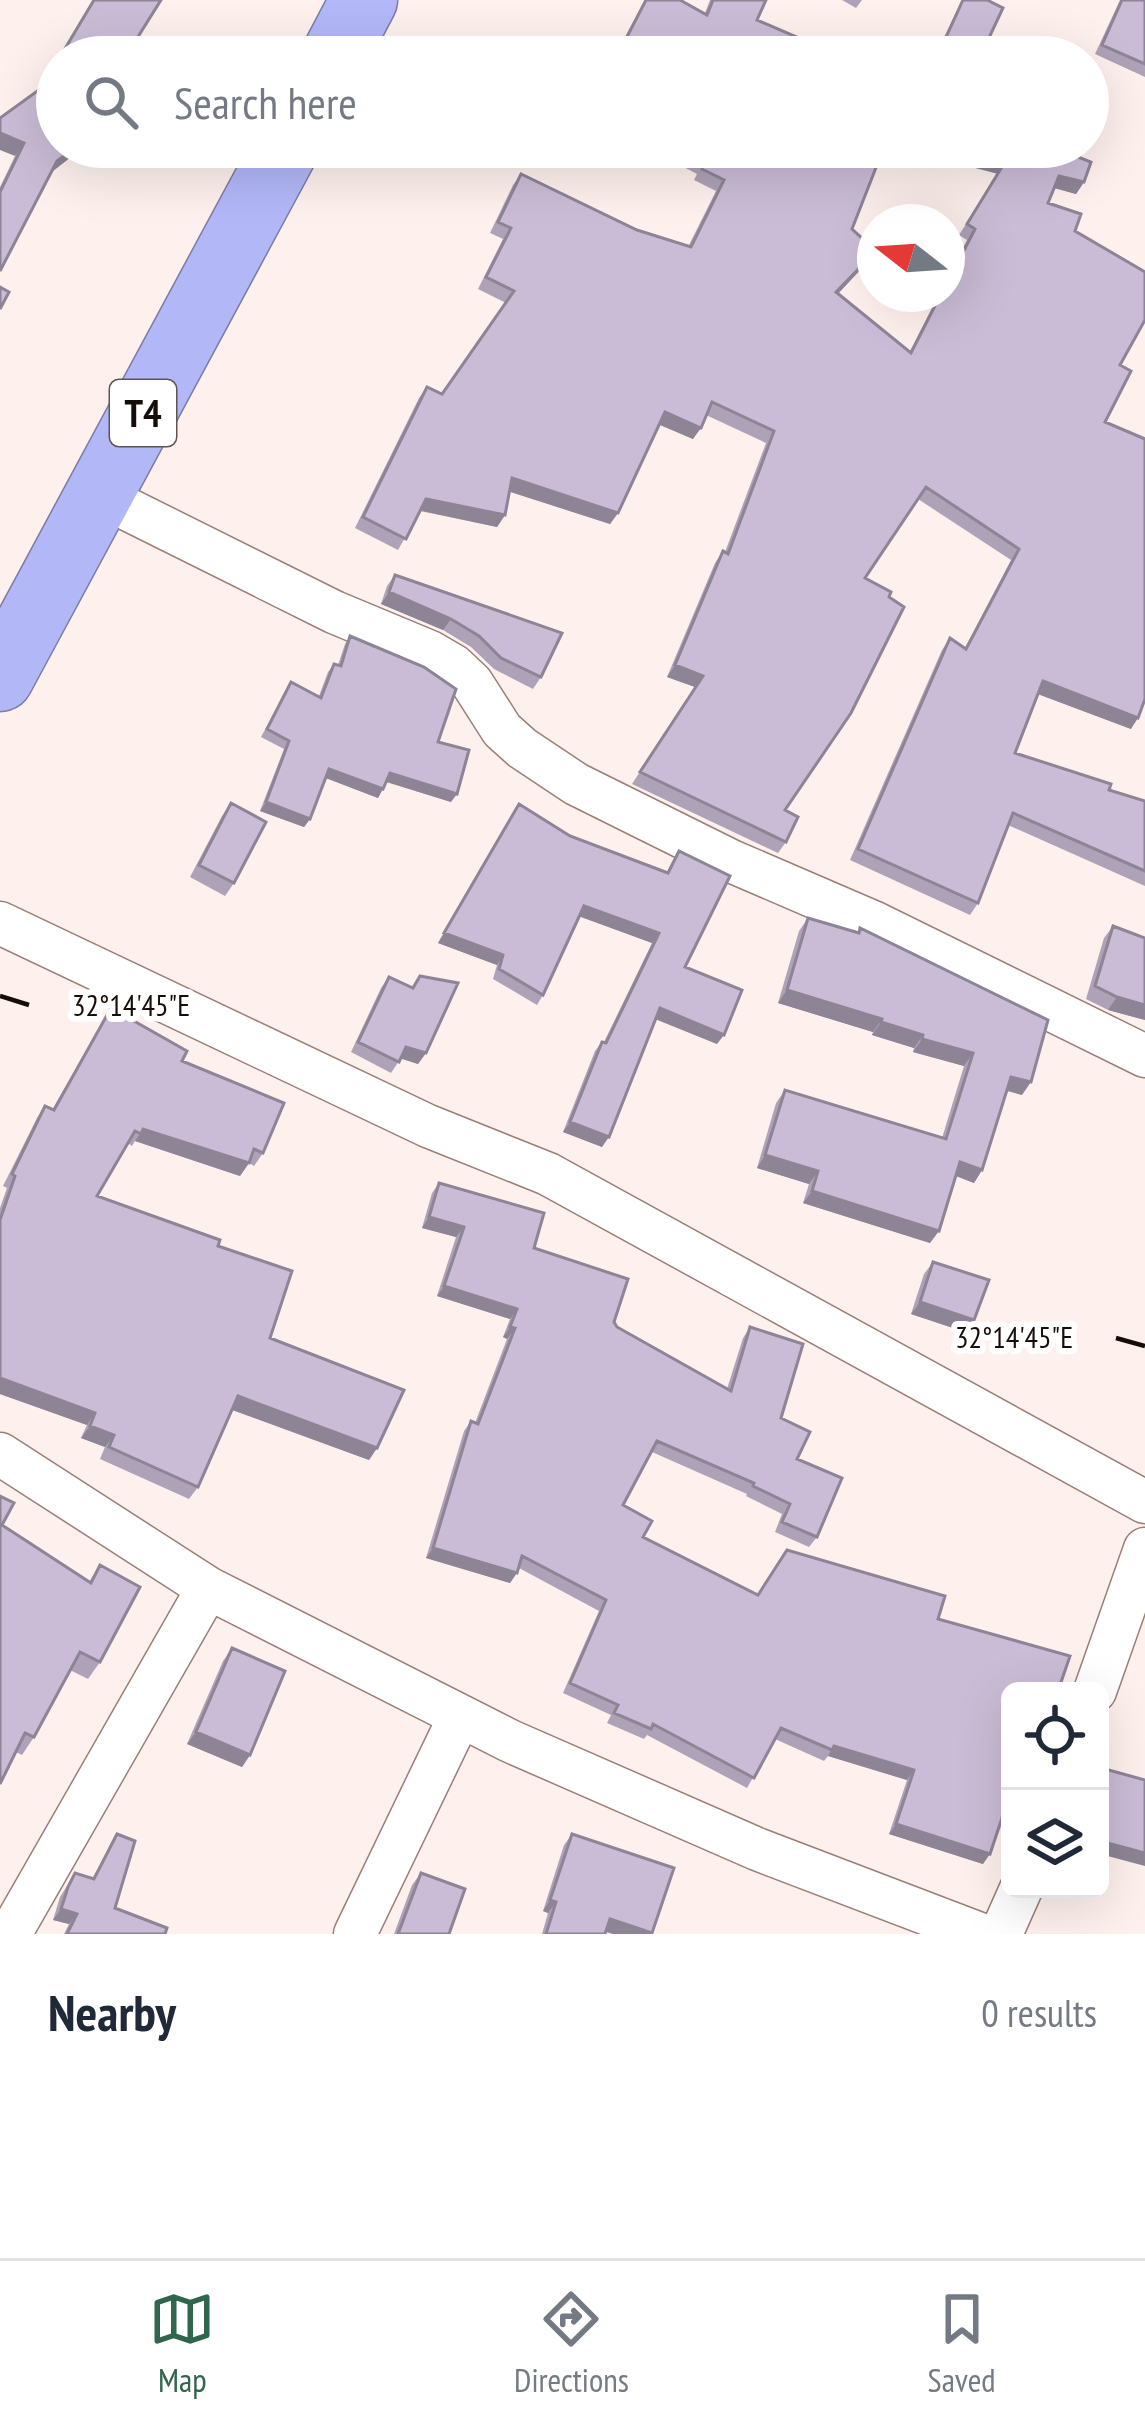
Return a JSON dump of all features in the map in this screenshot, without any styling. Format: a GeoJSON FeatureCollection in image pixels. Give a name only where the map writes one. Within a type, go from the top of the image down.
{"type":"FeatureCollection","features":[{"type":"Feature","properties":{"kind":"highway"},"geometry":{"type":"LineString","coordinates":[[345,36],[364,0]]}},
{"type":"Feature","properties":{"kind":"highway","name":"T4"},"geometry":{"type":"LineString","coordinates":[[0,679],[275,168]]}},
{"type":"Feature","properties":{"kind":"street"},"geometry":{"type":"LineString","coordinates":[[99,495],[454,666],[472,682],[502,730],[576,784],[1145,1056]]}},
{"type":"Feature","properties":{"kind":"street"},"geometry":{"type":"LineString","coordinates":[[0,923],[428,1126],[548,1174],[1145,1502]]}},
{"type":"Feature","properties":{"kind":"street"},"geometry":{"type":"LineString","coordinates":[[0,1454],[208,1588],[460,1716],[757,1849],[980,1934]]}},
{"type":"Feature","properties":{"kind":"street"},"geometry":{"type":"LineString","coordinates":[[1098,1682],[1145,1549]]}},
{"type":"Feature","properties":{"kind":"street"},"geometry":{"type":"LineString","coordinates":[[10,1934],[208,1588]]}},
{"type":"Feature","properties":{"kind":"street"},"geometry":{"type":"LineString","coordinates":[[355,1934],[460,1716]]}},
{"type":"Feature","properties":{"kind":"street"},"geometry":{"type":"LineString","coordinates":[[1001,1934],[1018,1898]]}},
{"type":"Feature","properties":{"kind":"building"},"geometry":{"type":"Polygon","coordinates":[[[94,0],[161,0],[138,36],[73,36],[94,0]]]}},
{"type":"Feature","properties":{"kind":"building"},"geometry":{"type":"Polygon","coordinates":[[[646,0],[680,0],[707,15],[713,0],[766,0],[757,20],[794,36],[627,36],[646,0]]]}},
{"type":"Feature","properties":{"kind":"building"},"geometry":{"type":"Polygon","coordinates":[[[963,0],[987,0],[1003,8],[990,36],[947,36],[963,0]]]}},
{"type":"Feature","properties":{"kind":"building"},"geometry":{"type":"Polygon","coordinates":[[[1122,0],[1145,0],[1145,64],[1109,48],[1106,36],[1122,0]]]}},
{"type":"Feature","properties":{"kind":"building"},"geometry":{"type":"Polygon","coordinates":[[[36,92],[36,168],[53,168],[0,271],[0,192],[24,143],[0,133],[0,118],[36,92]]]}},
{"type":"Feature","properties":{"kind":"building"},"geometry":{"type":"Polygon","coordinates":[[[702,168],[876,168],[862,204],[857,204],[852,229],[857,234],[857,270],[836,292],[911,353],[932,312],[965,312],[965,248],[975,229],[967,224],[1001,168],[1089,168],[1084,182],[1059,176],[1048,203],[1081,214],[1075,231],[1145,272],[1145,320],[1120,365],[1131,371],[1105,422],[1145,439],[1145,699],[1138,718],[1043,681],[1015,753],[1111,784],[1109,790],[1145,801],[1145,871],[1013,813],[978,903],[858,849],[950,638],[966,649],[1019,549],[926,487],[865,578],[891,592],[889,597],[904,607],[851,713],[785,810],[798,817],[786,842],[640,772],[703,676],[675,665],[723,551],[728,554],[774,431],[712,402],[701,428],[665,412],[618,513],[512,478],[505,515],[426,499],[406,539],[363,517],[427,387],[442,394],[514,291],[486,277],[511,228],[498,222],[521,174],[637,230],[691,247],[724,180],[702,168]]]}},
{"type":"Feature","properties":{"kind":"building"},"geometry":{"type":"Polygon","coordinates":[[[0,287],[9,292],[0,309],[0,287]]]}},
{"type":"Feature","properties":{"kind":"building"},"geometry":{"type":"Polygon","coordinates":[[[395,575],[562,633],[541,677],[501,658],[479,636],[451,619],[389,592],[395,575]]]}},
{"type":"Feature","properties":{"kind":"building"},"geometry":{"type":"Polygon","coordinates":[[[350,636],[424,667],[456,689],[438,742],[469,750],[457,794],[390,773],[383,789],[329,769],[310,819],[266,802],[289,741],[267,729],[291,682],[321,698],[334,664],[341,666],[350,636]]]}},
{"type":"Feature","properties":{"kind":"building"},"geometry":{"type":"Polygon","coordinates":[[[231,803],[266,822],[234,883],[199,865],[231,803]]]}},
{"type":"Feature","properties":{"kind":"building"},"geometry":{"type":"Polygon","coordinates":[[[519,804],[570,836],[668,873],[679,851],[730,876],[685,967],[742,990],[724,1035],[660,1008],[609,1137],[570,1122],[602,1042],[606,1043],[659,933],[584,906],[543,995],[499,969],[503,955],[444,933],[519,804]]]}},
{"type":"Feature","properties":{"kind":"building"},"geometry":{"type":"Polygon","coordinates":[[[808,918],[859,933],[860,928],[1048,1020],[1031,1082],[1011,1077],[982,1170],[960,1162],[939,1231],[812,1191],[818,1171],[765,1155],[785,1090],[946,1139],[973,1053],[787,990],[808,918]]]}},
{"type":"Feature","properties":{"kind":"building"},"geometry":{"type":"Polygon","coordinates":[[[1113,926],[1145,938],[1145,1005],[1095,986],[1113,926]]]}},
{"type":"Feature","properties":{"kind":"building"},"geometry":{"type":"Polygon","coordinates":[[[420,976],[458,983],[426,1053],[406,1047],[399,1062],[358,1042],[389,977],[413,988],[420,976]]]}},
{"type":"Feature","properties":{"kind":"building"},"geometry":{"type":"Polygon","coordinates":[[[111,1008],[187,1051],[182,1061],[284,1103],[263,1153],[254,1149],[249,1163],[143,1129],[141,1134],[135,1131],[97,1196],[292,1271],[270,1338],[404,1390],[377,1448],[238,1396],[198,1487],[109,1447],[114,1435],[90,1426],[95,1413],[0,1378],[0,1220],[12,1174],[45,1106],[54,1110],[111,1008]]]}},
{"type":"Feature","properties":{"kind":"building"},"geometry":{"type":"Polygon","coordinates":[[[439,1183],[544,1213],[534,1248],[628,1279],[614,1322],[617,1327],[731,1391],[750,1327],[803,1344],[781,1418],[810,1432],[797,1459],[842,1478],[817,1537],[782,1522],[790,1504],[657,1441],[623,1505],[652,1521],[643,1537],[758,1595],[787,1550],[945,1596],[938,1619],[1070,1656],[1061,1682],[1001,1682],[1001,1821],[990,1854],[896,1824],[914,1770],[834,1746],[832,1750],[781,1728],[754,1778],[653,1724],[651,1729],[614,1713],[618,1705],[570,1683],[606,1600],[522,1556],[517,1573],[433,1548],[471,1421],[478,1424],[515,1328],[510,1327],[517,1309],[444,1286],[464,1227],[429,1217],[439,1183]]]}},
{"type":"Feature","properties":{"kind":"building"},"geometry":{"type":"Polygon","coordinates":[[[933,1262],[989,1280],[974,1320],[920,1302],[933,1262]]]}},
{"type":"Feature","properties":{"kind":"building"},"geometry":{"type":"Polygon","coordinates":[[[0,1496],[14,1503],[2,1525],[91,1583],[100,1565],[140,1587],[100,1662],[80,1652],[34,1737],[25,1733],[0,1784],[0,1496]]]}},
{"type":"Feature","properties":{"kind":"building"},"geometry":{"type":"Polygon","coordinates":[[[232,1648],[285,1671],[250,1755],[196,1732],[232,1648]]]}},
{"type":"Feature","properties":{"kind":"building"},"geometry":{"type":"Polygon","coordinates":[[[1109,1770],[1145,1780],[1145,1853],[1109,1843],[1109,1770]]]}},
{"type":"Feature","properties":{"kind":"building"},"geometry":{"type":"Polygon","coordinates":[[[117,1834],[135,1841],[115,1908],[167,1928],[165,1934],[67,1934],[77,1914],[61,1909],[75,1873],[94,1879],[117,1834]]]}},
{"type":"Feature","properties":{"kind":"building"},"geometry":{"type":"Polygon","coordinates":[[[572,1834],[674,1868],[652,1933],[610,1919],[605,1934],[546,1934],[556,1902],[550,1900],[572,1834]]]}},
{"type":"Feature","properties":{"kind":"building"},"geometry":{"type":"Polygon","coordinates":[[[421,1873],[465,1889],[449,1934],[398,1934],[421,1873]]]}}]}
